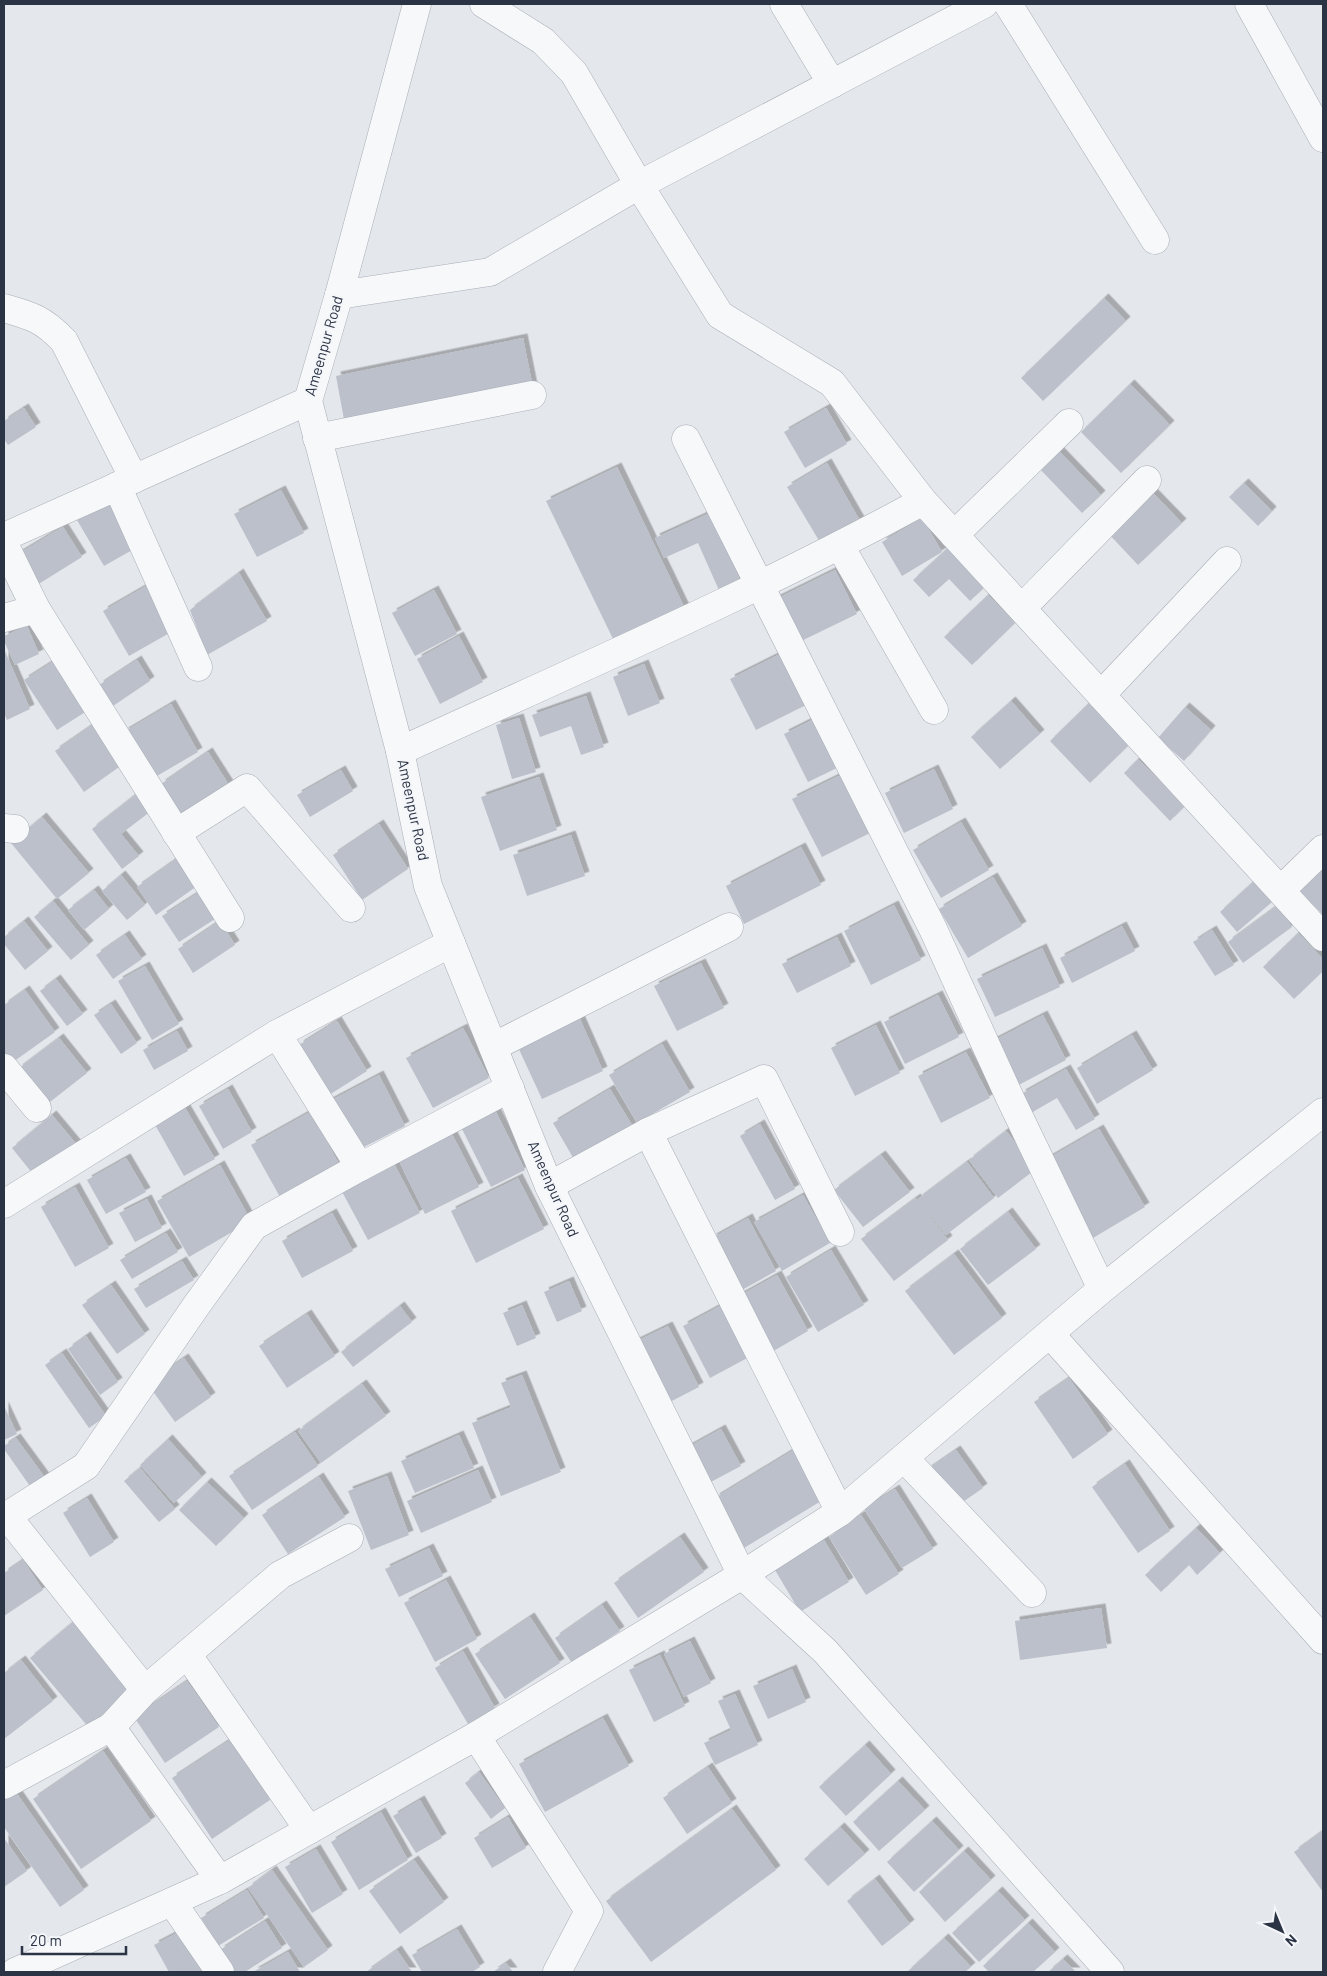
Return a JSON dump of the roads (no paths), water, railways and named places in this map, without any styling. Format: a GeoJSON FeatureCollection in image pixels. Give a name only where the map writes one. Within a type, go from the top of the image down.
{"type":"FeatureCollection","features":[{"type":"Feature","properties":{"kind":"street","name":"Ameenpur Road"},"geometry":{"type":"LineString","coordinates":[[417,4],[340,295],[308,401],[400,751],[428,886],[548,1186],[742,1575]]}},
{"type":"Feature","properties":{"kind":"street"},"geometry":{"type":"LineString","coordinates":[[484,4],[543,41],[574,72],[640,185],[720,315],[832,383],[923,501],[1323,937]]}},
{"type":"Feature","properties":{"kind":"street"},"geometry":{"type":"LineString","coordinates":[[784,4],[832,84]]}},
{"type":"Feature","properties":{"kind":"street"},"geometry":{"type":"LineString","coordinates":[[340,295],[490,272],[640,185],[984,4]]}},
{"type":"Feature","properties":{"kind":"street"},"geometry":{"type":"LineString","coordinates":[[1008,4],[1155,240]]}},
{"type":"Feature","properties":{"kind":"street"},"geometry":{"type":"LineString","coordinates":[[1249,4],[1323,138]]}},
{"type":"Feature","properties":{"kind":"street"},"geometry":{"type":"LineString","coordinates":[[4,308],[31,316],[50,326],[64,340],[126,482],[198,667]]}},
{"type":"Feature","properties":{"kind":"street"},"geometry":{"type":"LineString","coordinates":[[317,438],[532,395]]}},
{"type":"Feature","properties":{"kind":"street"},"geometry":{"type":"LineString","coordinates":[[4,537],[308,401]]}},
{"type":"Feature","properties":{"kind":"street"},"geometry":{"type":"LineString","coordinates":[[954,535],[1068,423]]}},
{"type":"Feature","properties":{"kind":"street"},"geometry":{"type":"LineString","coordinates":[[686,439],[933,929],[1010,1098],[1102,1289]]}},
{"type":"Feature","properties":{"kind":"street"},"geometry":{"type":"LineString","coordinates":[[1022,608],[1147,480]]}},
{"type":"Feature","properties":{"kind":"street"},"geometry":{"type":"LineString","coordinates":[[400,751],[760,585],[840,546],[923,501]]}},
{"type":"Feature","properties":{"kind":"street"},"geometry":{"type":"LineString","coordinates":[[4,544],[36,609],[230,918]]}},
{"type":"Feature","properties":{"kind":"street"},"geometry":{"type":"LineString","coordinates":[[840,546],[934,710]]}},
{"type":"Feature","properties":{"kind":"street"},"geometry":{"type":"LineString","coordinates":[[1101,695],[1227,561]]}},
{"type":"Feature","properties":{"kind":"street"},"geometry":{"type":"LineString","coordinates":[[4,618],[36,609]]}},
{"type":"Feature","properties":{"kind":"street"},"geometry":{"type":"LineString","coordinates":[[176,833],[247,788],[351,908]]}},
{"type":"Feature","properties":{"kind":"street"},"geometry":{"type":"LineString","coordinates":[[1281,890],[1323,849]]}},
{"type":"Feature","properties":{"kind":"street"},"geometry":{"type":"LineString","coordinates":[[493,1047],[729,926]]}},
{"type":"Feature","properties":{"kind":"street"},"geometry":{"type":"LineString","coordinates":[[4,1204],[277,1034],[451,943]]}},
{"type":"Feature","properties":{"kind":"street"},"geometry":{"type":"LineString","coordinates":[[277,1034],[360,1167]]}},
{"type":"Feature","properties":{"kind":"street"},"geometry":{"type":"LineString","coordinates":[[4,1068],[36,1108]]}},
{"type":"Feature","properties":{"kind":"street"},"geometry":{"type":"LineString","coordinates":[[548,1186],[648,1132],[764,1078],[840,1232]]}},
{"type":"Feature","properties":{"kind":"street"},"geometry":{"type":"LineString","coordinates":[[145,1690],[7,1516],[86,1466],[196,1306],[254,1226],[360,1167],[510,1088]]}},
{"type":"Feature","properties":{"kind":"street"},"geometry":{"type":"LineString","coordinates":[[14,1972],[220,1880],[476,1736],[742,1575],[840,1512],[1102,1289],[1323,1112]]}},
{"type":"Feature","properties":{"kind":"street"},"geometry":{"type":"LineString","coordinates":[[648,1132],[840,1512]]}},
{"type":"Feature","properties":{"kind":"street"},"geometry":{"type":"LineString","coordinates":[[1050,1334],[1323,1640]]}},
{"type":"Feature","properties":{"kind":"street"},"geometry":{"type":"LineString","coordinates":[[904,1458],[1032,1593]]}},
{"type":"Feature","properties":{"kind":"street"},"geometry":{"type":"LineString","coordinates":[[4,1784],[111,1727],[145,1690],[280,1575],[349,1538]]}},
{"type":"Feature","properties":{"kind":"street"},"geometry":{"type":"LineString","coordinates":[[742,1575],[825,1651],[1110,1972]]}},
{"type":"Feature","properties":{"kind":"street"},"geometry":{"type":"LineString","coordinates":[[187,1654],[309,1830]]}},
{"type":"Feature","properties":{"kind":"street"},"geometry":{"type":"LineString","coordinates":[[111,1727],[220,1880]]}},
{"type":"Feature","properties":{"kind":"street"},"geometry":{"type":"LineString","coordinates":[[476,1736],[589,1911],[557,1972]]}},
{"type":"Feature","properties":{"kind":"street"},"geometry":{"type":"LineString","coordinates":[[172,1902],[220,1972]]}}]}
